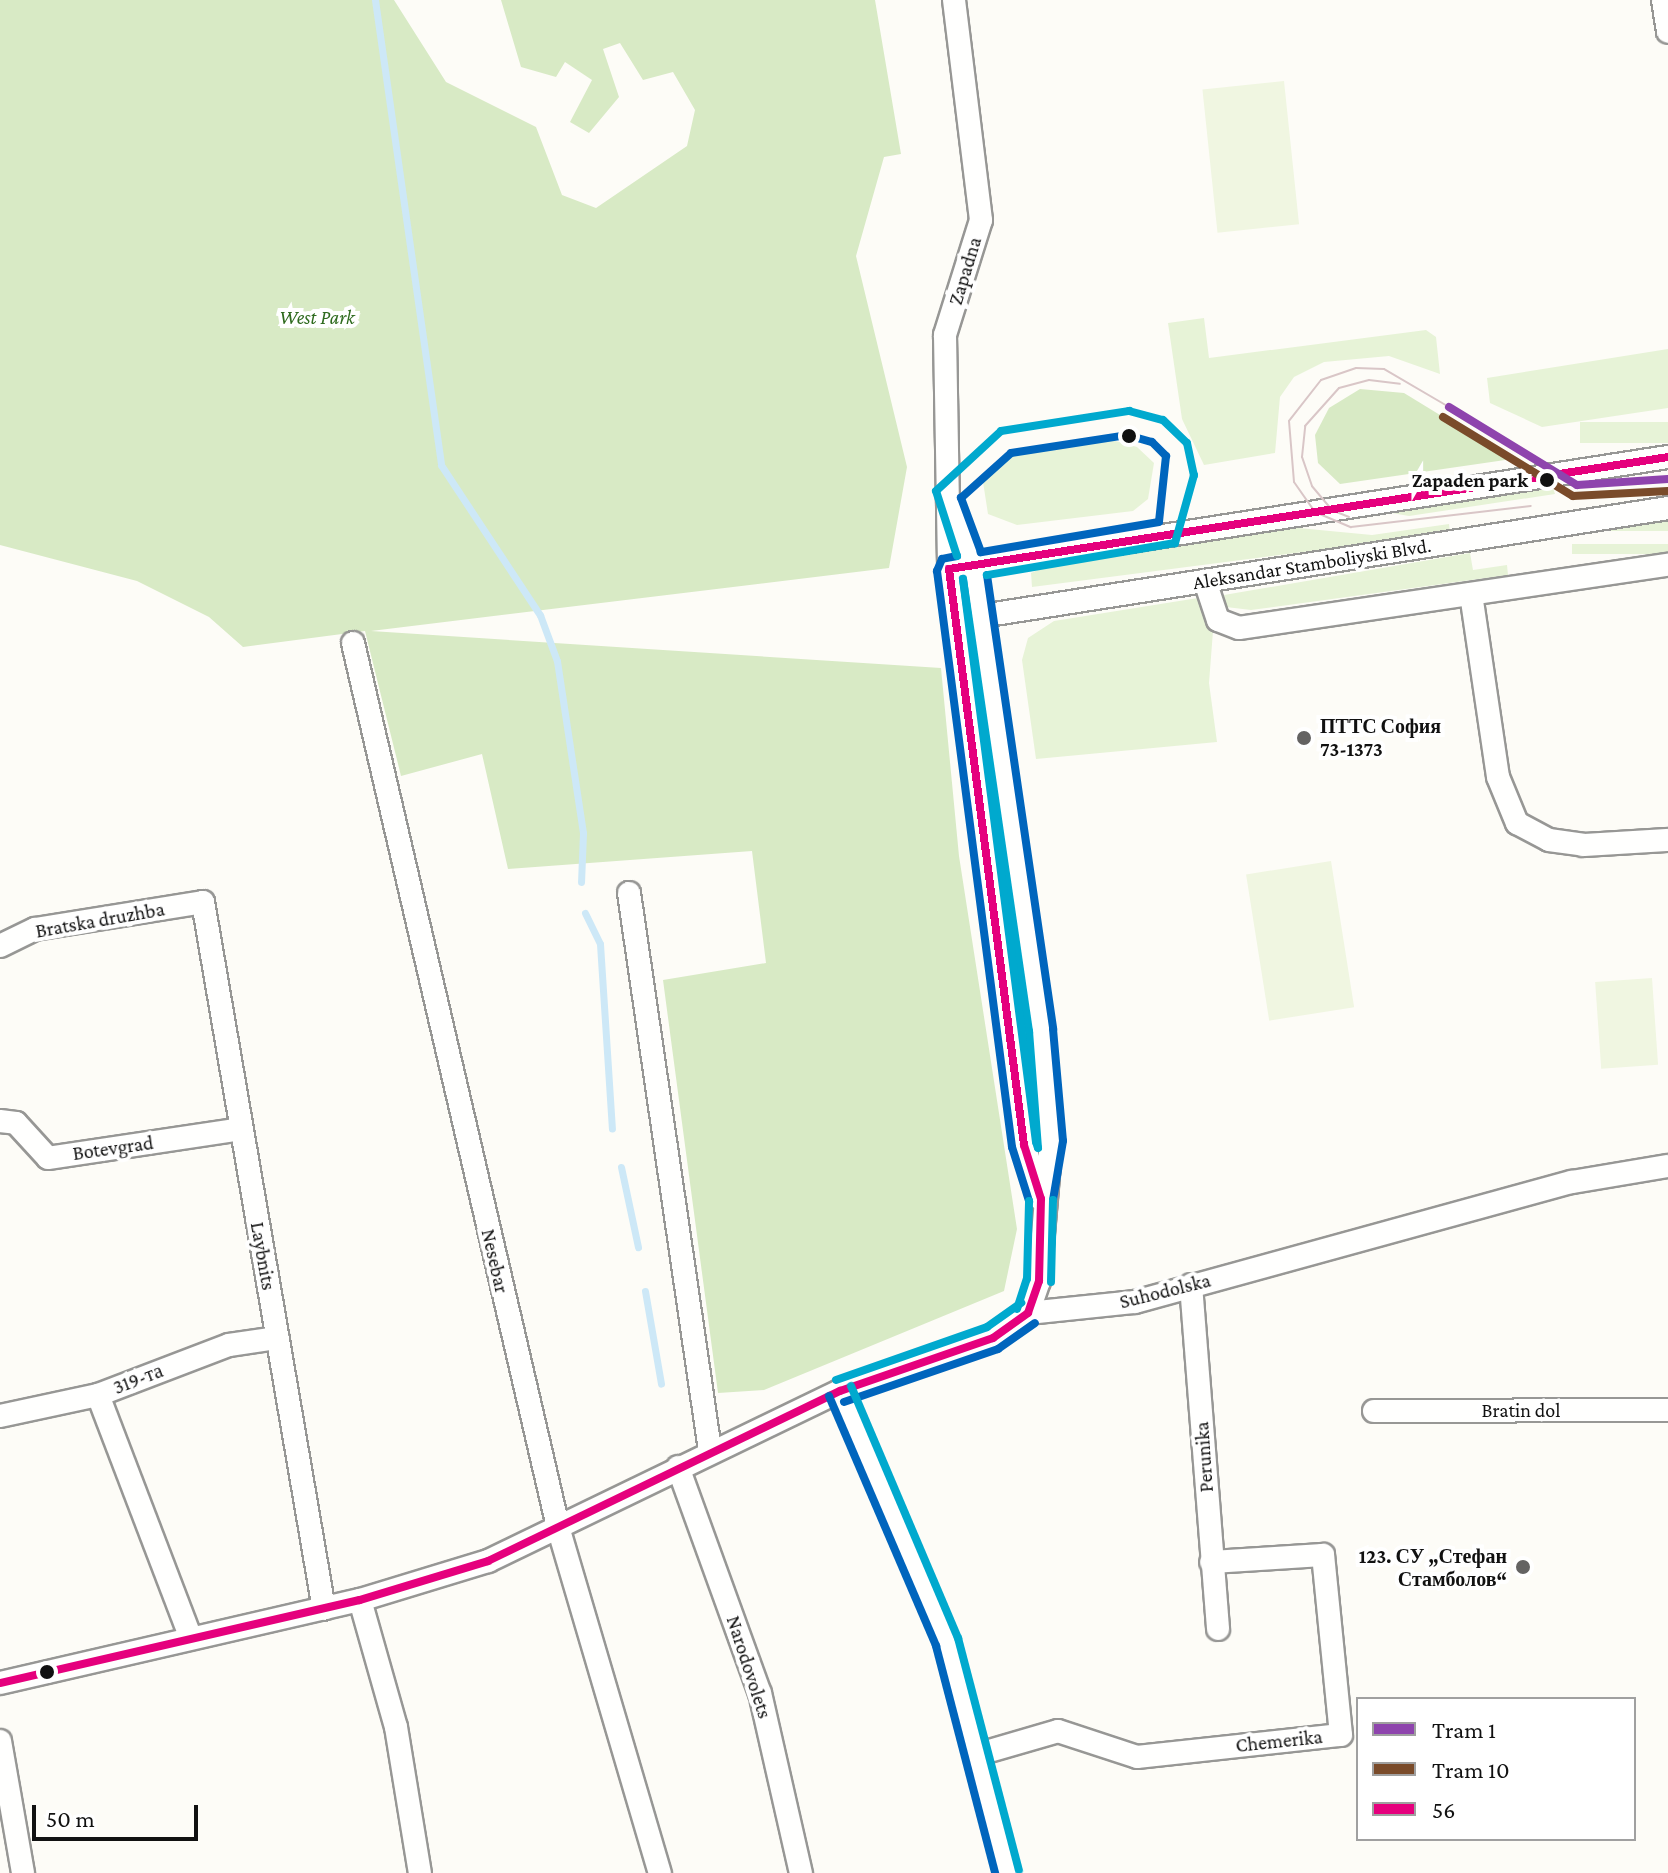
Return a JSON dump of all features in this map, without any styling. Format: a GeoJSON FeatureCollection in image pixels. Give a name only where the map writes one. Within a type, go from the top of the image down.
{"type":"FeatureCollection","features":[{"type":"Feature","properties":{"kind":"street","name":"Zapadna"},"geometry":{"type":"LineString","coordinates":[[954,0],[981,220],[945,335],[949,569],[1024,1145],[1041,1199]]}},
{"type":"Feature","properties":{"kind":"street"},"geometry":{"type":"LineString","coordinates":[[1663,0],[1668,32]]}},
{"type":"Feature","properties":{"kind":"street"},"geometry":{"type":"LineString","coordinates":[[949,569],[1668,457]]}},
{"type":"Feature","properties":{"kind":"street","name":"Zapadna"},"geometry":{"type":"LineString","coordinates":[[947,495],[973,565],[1041,1030],[1051,1141],[1041,1199],[1039,1281],[1028,1313]]}},
{"type":"Feature","properties":{"kind":"street","name":"Aleksandar Stamboliyski Blvd."},"geometry":{"type":"LineString","coordinates":[[956,620],[1668,508]]}},
{"type":"Feature","properties":{"kind":"street"},"geometry":{"type":"LineString","coordinates":[[1205,581],[1218,620],[1239,628],[1668,565]]}},
{"type":"Feature","properties":{"kind":"street"},"geometry":{"type":"LineString","coordinates":[[1471,594],[1498,777],[1517,823],[1583,845],[1668,840]]}},
{"type":"Feature","properties":{"kind":"street","name":"Nesebar"},"geometry":{"type":"LineString","coordinates":[[353,643],[558,1527],[660,1873]]}},
{"type":"Feature","properties":{"kind":"street"},"geometry":{"type":"LineString","coordinates":[[629,893],[710,1450]]}},
{"type":"Feature","properties":{"kind":"street","name":"Bratska druzhba"},"geometry":{"type":"LineString","coordinates":[[0,946],[35,929],[203,902]]}},
{"type":"Feature","properties":{"kind":"street","name":"Laybnits"},"geometry":{"type":"LineString","coordinates":[[203,902],[324,1609]]}},
{"type":"Feature","properties":{"kind":"street","name":"Botevgrad"},"geometry":{"type":"LineString","coordinates":[[0,1121],[16,1123],[48,1158],[241,1129]]}},
{"type":"Feature","properties":{"kind":"street","name":"Suhodolska"},"geometry":{"type":"LineString","coordinates":[[0,1683],[360,1600],[488,1561],[710,1450],[840,1391],[993,1338],[1028,1313],[1135,1302],[1572,1182],[1668,1166]]}},
{"type":"Feature","properties":{"kind":"street","name":"Perunika"},"geometry":{"type":"LineString","coordinates":[[1191,1285],[1218,1629]]}},
{"type":"Feature","properties":{"kind":"street","name":"319-та"},"geometry":{"type":"LineString","coordinates":[[0,1416],[98,1395],[229,1345],[277,1338]]}},
{"type":"Feature","properties":{"kind":"street"},"geometry":{"type":"LineString","coordinates":[[840,1391],[947,1642],[979,1754],[1007,1873]]}},
{"type":"Feature","properties":{"kind":"street"},"geometry":{"type":"LineString","coordinates":[[98,1395],[191,1638]]}},
{"type":"Feature","properties":{"kind":"street","name":"Bratin dol"},"geometry":{"type":"LineString","coordinates":[[1374,1411],[1668,1410]]}},
{"type":"Feature","properties":{"kind":"street","name":"Narodovolets"},"geometry":{"type":"LineString","coordinates":[[678,1467],[760,1693],[801,1873]]}},
{"type":"Feature","properties":{"kind":"street","name":"Chemerika"},"geometry":{"type":"LineString","coordinates":[[979,1754],[1058,1731],[1137,1757],[1341,1735],[1323,1555],[1211,1562]]}},
{"type":"Feature","properties":{"kind":"street"},"geometry":{"type":"LineString","coordinates":[[360,1600],[396,1727],[420,1873]]}},
{"type":"Feature","properties":{"kind":"street"},"geometry":{"type":"LineString","coordinates":[[0,1741],[23,1873]]}},
{"type":"Feature","properties":{"kind":"green space","name":"West Park"},"geometry":{"type":"Polygon","coordinates":[[[0,0],[394,0],[446,82],[536,127],[562,195],[596,208],[687,146],[695,110],[673,72],[643,80],[620,43],[603,49],[619,97],[589,133],[570,122],[592,80],[565,62],[556,77],[521,67],[501,0],[875,0],[901,154],[884,157],[856,256],[907,467],[889,568],[371,631],[941,668],[959,856],[1017,1229],[1004,1291],[764,1390],[718,1393],[663,980],[766,963],[752,851],[508,869],[482,754],[401,776],[365,631],[243,647],[209,617],[137,581],[0,545],[0,0]]]}},
{"type":"Feature","properties":{"kind":"green space"},"geometry":{"type":"Polygon","coordinates":[[[1284,81],[1299,224],[1218,233],[1202,90],[1284,81]]]}},
{"type":"Feature","properties":{"kind":"green space"},"geometry":{"type":"Polygon","coordinates":[[[1204,318],[1209,358],[1426,330],[1436,337],[1440,374],[1389,356],[1324,362],[1294,377],[1280,397],[1275,453],[1204,465],[1182,419],[1168,323],[1204,318]]]}},
{"type":"Feature","properties":{"kind":"green space"},"geometry":{"type":"Polygon","coordinates":[[[1668,349],[1668,408],[1542,427],[1490,403],[1487,378],[1668,349]]]}},
{"type":"Feature","properties":{"kind":"green space"},"geometry":{"type":"Polygon","coordinates":[[[1360,389],[1404,393],[1512,459],[1340,484],[1318,463],[1315,435],[1329,408],[1360,389]]]}},
{"type":"Feature","properties":{"kind":"green space"},"geometry":{"type":"Polygon","coordinates":[[[1580,422],[1668,422],[1668,443],[1580,443],[1580,422]]]}},
{"type":"Feature","properties":{"kind":"green space"},"geometry":{"type":"Polygon","coordinates":[[[1112,440],[1137,447],[1154,463],[1148,499],[1133,511],[1017,525],[988,514],[983,482],[1001,458],[1112,440]]]}},
{"type":"Feature","properties":{"kind":"green space"},"geometry":{"type":"Polygon","coordinates":[[[1552,485],[1555,494],[1409,516],[1380,511],[1552,485]]]}},
{"type":"Feature","properties":{"kind":"green space"},"geometry":{"type":"Polygon","coordinates":[[[1567,519],[1668,519],[1668,531],[1567,531],[1567,519]]]}},
{"type":"Feature","properties":{"kind":"green space"},"geometry":{"type":"Polygon","coordinates":[[[1449,524],[1450,533],[1032,587],[1031,573],[1042,568],[1288,527],[1372,535],[1449,524]]]}},
{"type":"Feature","properties":{"kind":"green space"},"geometry":{"type":"Polygon","coordinates":[[[1572,544],[1668,544],[1668,554],[1572,554],[1572,544]]]}},
{"type":"Feature","properties":{"kind":"green space"},"geometry":{"type":"Polygon","coordinates":[[[1470,553],[1473,570],[1507,565],[1508,575],[1251,610],[1226,607],[1224,595],[1470,553]]]}},
{"type":"Feature","properties":{"kind":"green space"},"geometry":{"type":"Polygon","coordinates":[[[1198,598],[1213,631],[1209,683],[1217,742],[1036,759],[1022,660],[1028,638],[1054,621],[1198,598]]]}},
{"type":"Feature","properties":{"kind":"green space"},"geometry":{"type":"Polygon","coordinates":[[[1331,861],[1354,1007],[1269,1021],[1246,874],[1331,861]]]}},
{"type":"Feature","properties":{"kind":"green space"},"geometry":{"type":"Polygon","coordinates":[[[1652,978],[1658,1065],[1601,1069],[1595,982],[1652,978]]]}},
{"type":"Feature","properties":{"kind":"waterway"},"geometry":{"type":"LineString","coordinates":[[375,0],[441,465],[540,615],[557,661],[583,833],[581,882]]}},
{"type":"Feature","properties":{"kind":"waterway"},"geometry":{"type":"LineString","coordinates":[[585,913],[600,944],[612,1129]]}},
{"type":"Feature","properties":{"kind":"waterway"},"geometry":{"type":"LineString","coordinates":[[621,1167],[638,1247]]}},
{"type":"Feature","properties":{"kind":"waterway"},"geometry":{"type":"LineString","coordinates":[[645,1291],[661,1384]]}},
{"type":"Feature","properties":{"kind":"tram line"},"geometry":{"type":"LineString","coordinates":[[1449,407],[1384,369],[1356,368],[1321,380],[1289,421],[1294,482],[1315,512],[1351,527],[1531,506]]}},
{"type":"Feature","properties":{"kind":"tram line"},"geometry":{"type":"LineString","coordinates":[[1349,517],[1332,510],[1312,486],[1302,457],[1305,426],[1339,388],[1369,380],[1400,384]]}},
{"type":"Feature","properties":{"kind":"tram line","name":"1"},"geometry":{"type":"LineString","coordinates":[[1449,407],[1577,485],[1668,479]]}},
{"type":"Feature","properties":{"kind":"tram line","name":"10"},"geometry":{"type":"LineString","coordinates":[[1443,417],[1573,496],[1668,491]]}},
{"type":"Feature","properties":{"kind":"transit line"},"geometry":{"type":"LineString","coordinates":[[957,556],[936,491],[1001,431],[1129,411],[1163,420],[1187,443],[1194,475],[1175,543],[987,575]]}},
{"type":"Feature","properties":{"kind":"transit line"},"geometry":{"type":"LineString","coordinates":[[1127,435],[1152,442],[1166,456],[1159,522],[981,552],[961,498],[1011,453],[1127,435]]}},
{"type":"Feature","properties":{"kind":"transit line","name":"56"},"geometry":{"type":"LineString","coordinates":[[1028,1313],[1039,1281],[1041,1199],[1024,1145],[949,569],[1668,457]]}},
{"type":"Feature","properties":{"kind":"transit line"},"geometry":{"type":"LineString","coordinates":[[957,556],[942,559],[937,571],[1012,1147],[1029,1201]]}},
{"type":"Feature","properties":{"kind":"transit line"},"geometry":{"type":"LineString","coordinates":[[987,575],[1053,1029],[1063,1141],[1053,1200]]}},
{"type":"Feature","properties":{"kind":"transit line"},"geometry":{"type":"LineString","coordinates":[[963,579],[1029,1031],[1038,1148],[1036,1142],[963,579]]}},
{"type":"Feature","properties":{"kind":"transit line"},"geometry":{"type":"LineString","coordinates":[[1051,1282],[1053,1200]]}},
{"type":"Feature","properties":{"kind":"transit line"},"geometry":{"type":"LineString","coordinates":[[1017,1309],[1027,1279],[1029,1201]]}},
{"type":"Feature","properties":{"kind":"transit line"},"geometry":{"type":"LineString","coordinates":[[836,1380],[987,1327],[1021,1303]]}},
{"type":"Feature","properties":{"kind":"transit line","name":"56"},"geometry":{"type":"LineString","coordinates":[[0,1683],[360,1600],[488,1561],[840,1391],[993,1338],[1028,1313]]}},
{"type":"Feature","properties":{"kind":"transit line"},"geometry":{"type":"LineString","coordinates":[[844,1402],[998,1349],[1035,1323]]}},
{"type":"Feature","properties":{"kind":"transit line"},"geometry":{"type":"LineString","coordinates":[[851,1386],[958,1638],[1019,1870]]}},
{"type":"Feature","properties":{"kind":"transit line"},"geometry":{"type":"LineString","coordinates":[[829,1396],[936,1646],[995,1873]]}},
{"type":"Feature","properties":{"kind":"place","name":"Zapaden park"},"geometry":{"type":"Point","coordinates":[1547,480]}},
{"type":"Feature","properties":{"kind":"place","name":"ПТТС София 73-1373"},"geometry":{"type":"Point","coordinates":[1304,738]}},
{"type":"Feature","properties":{"kind":"place","name":"123. СУ „Стефан Стамболов“"},"geometry":{"type":"Point","coordinates":[1523,1567]}}]}
